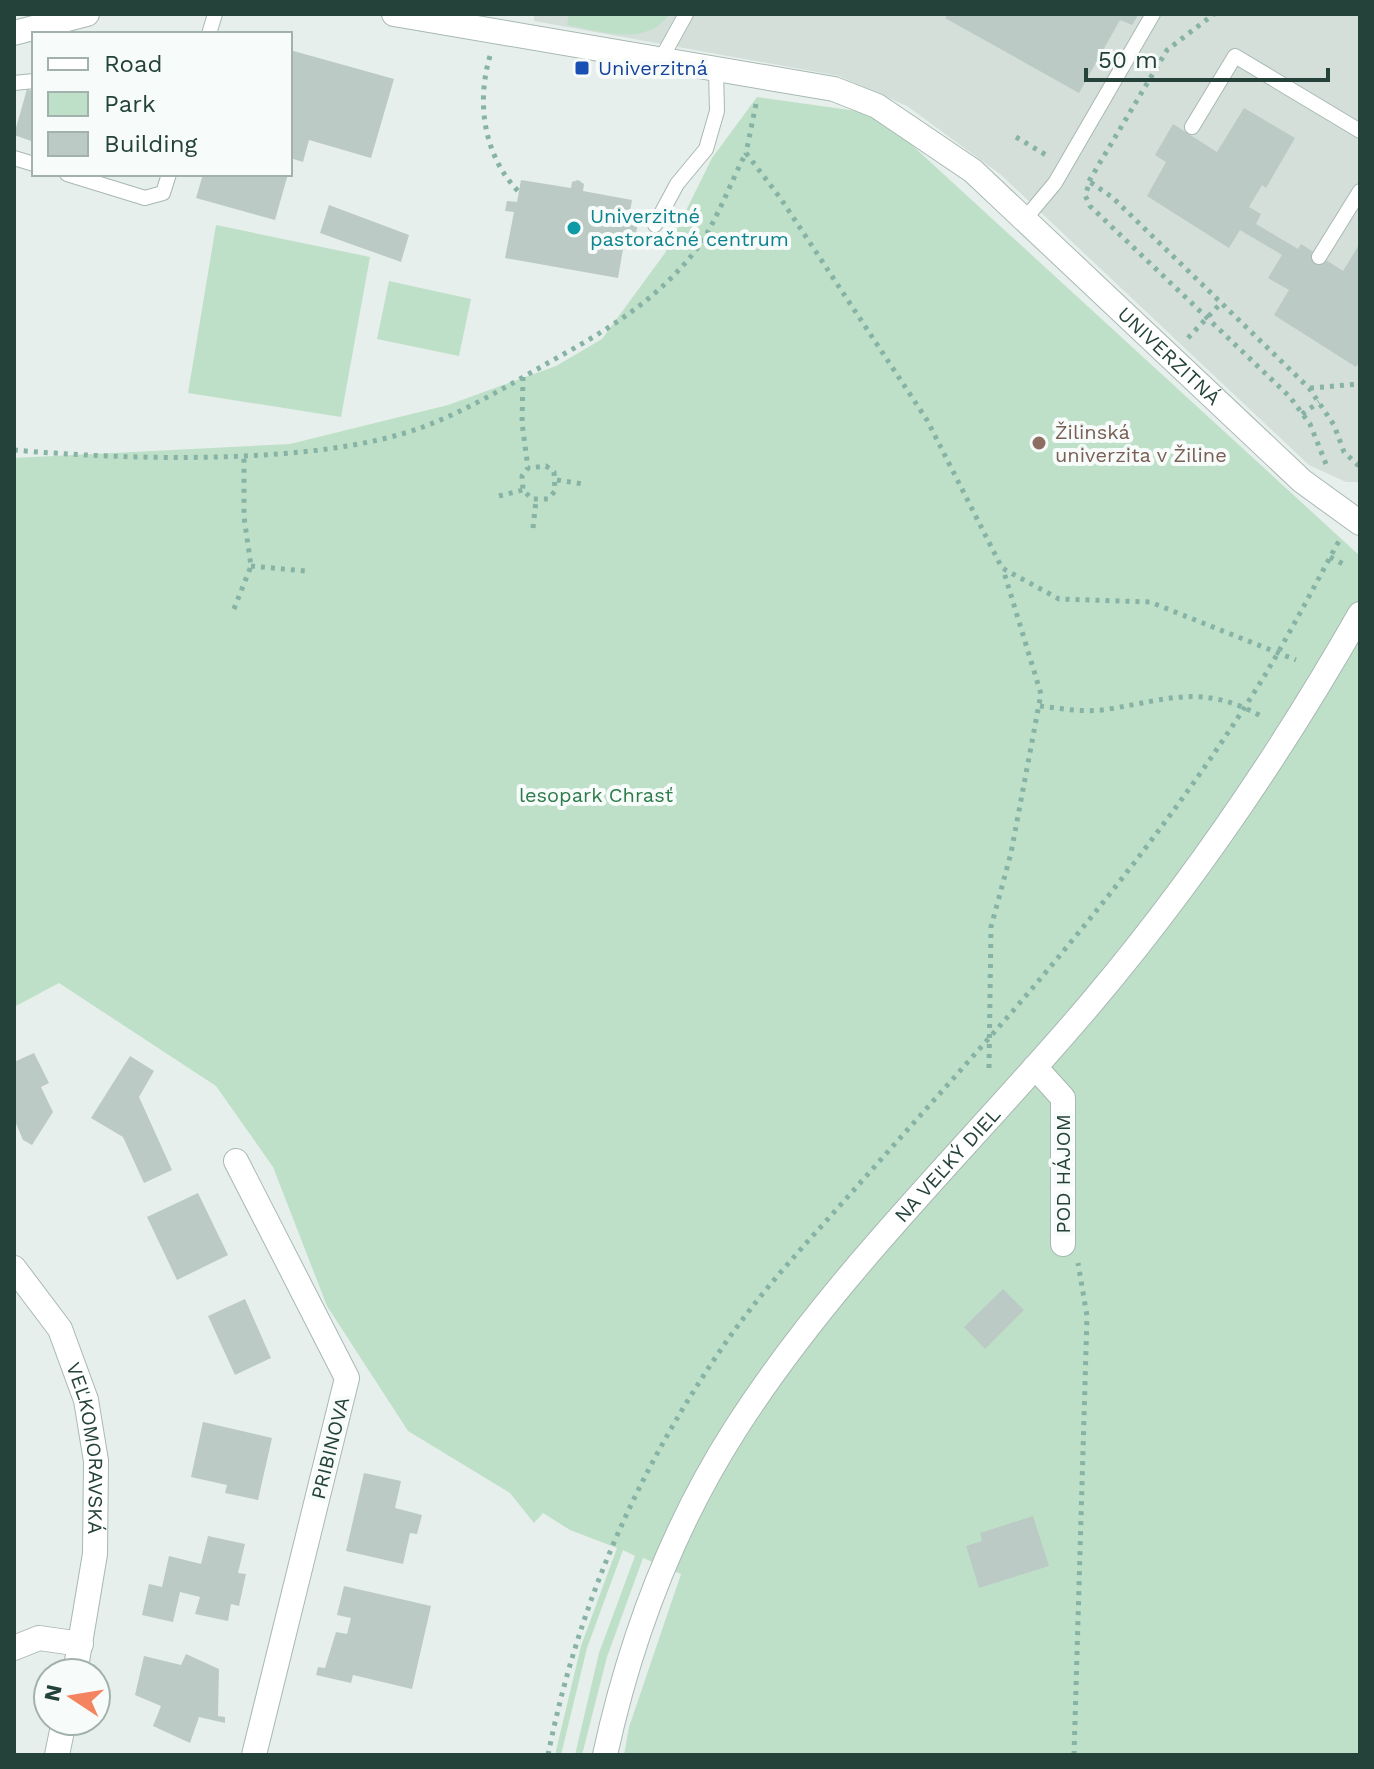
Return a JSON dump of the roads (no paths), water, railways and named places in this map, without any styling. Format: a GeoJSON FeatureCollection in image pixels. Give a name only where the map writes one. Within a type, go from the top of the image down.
{"type":"FeatureCollection","features":[{"type":"Feature","properties":{"kind":"street"},"geometry":{"type":"LineString","coordinates":[[14,33],[87,14]]}},
{"type":"Feature","properties":{"kind":"street","name":"UNIVERZITNÁ"},"geometry":{"type":"LineString","coordinates":[[394,14],[834,89],[877,106],[973,171],[1302,481],[1356,521]]}},
{"type":"Feature","properties":{"kind":"street","name":"NA VEĽKÝ DIEL"},"geometry":{"type":"LineString","coordinates":[[605,1755],[632,1652],[661,1572],[735,1429],[817,1317],[1170,908],[1304,712],[1360,614]]}},
{"type":"Feature","properties":{"kind":"street","name":"POD HÁJOM"},"geometry":{"type":"LineString","coordinates":[[1035,1067],[1063,1098],[1063,1244]]}},
{"type":"Feature","properties":{"kind":"street","name":"PRIBINOVA"},"geometry":{"type":"LineString","coordinates":[[236,1161],[347,1378],[254,1755]]}},
{"type":"Feature","properties":{"kind":"street","name":"VEĽKOMORAVSKÁ"},"geometry":{"type":"LineString","coordinates":[[14,1268],[60,1329],[86,1400],[96,1461],[95,1554],[78,1657]]}},
{"type":"Feature","properties":{"kind":"street"},"geometry":{"type":"LineString","coordinates":[[14,1648],[39,1638],[81,1644]]}},
{"type":"Feature","properties":{"kind":"lane"},"geometry":{"type":"LineString","coordinates":[[660,61],[686,14]]}},
{"type":"Feature","properties":{"kind":"lane"},"geometry":{"type":"LineString","coordinates":[[1024,220],[1055,183],[1153,14]]}},
{"type":"Feature","properties":{"kind":"lane"},"geometry":{"type":"LineString","coordinates":[[1192,127],[1235,56],[1360,131]]}},
{"type":"Feature","properties":{"kind":"lane"},"geometry":{"type":"LineString","coordinates":[[655,225],[677,184],[706,149],[717,111],[716,70]]}},
{"type":"Feature","properties":{"kind":"lane"},"geometry":{"type":"LineString","coordinates":[[74,176],[145,198],[163,193],[168,176]]}},
{"type":"Feature","properties":{"kind":"lane"},"geometry":{"type":"LineString","coordinates":[[1319,257],[1360,191]]}},
{"type":"Feature","properties":{"kind":"place","name":"Univerzitná"},"geometry":{"type":"Point","coordinates":[582,68]}},
{"type":"Feature","properties":{"kind":"place","name":"Univerzitné pastoračné centrum"},"geometry":{"type":"Point","coordinates":[574,228]}},
{"type":"Feature","properties":{"kind":"place","name":"Žilinská univerzita v Žiline"},"geometry":{"type":"Point","coordinates":[1039,443]}},
{"type":"Feature","properties":{"kind":"park label","name":"lesopark Chrasť"},"geometry":{"type":"Point","coordinates":[596,795]}}]}
